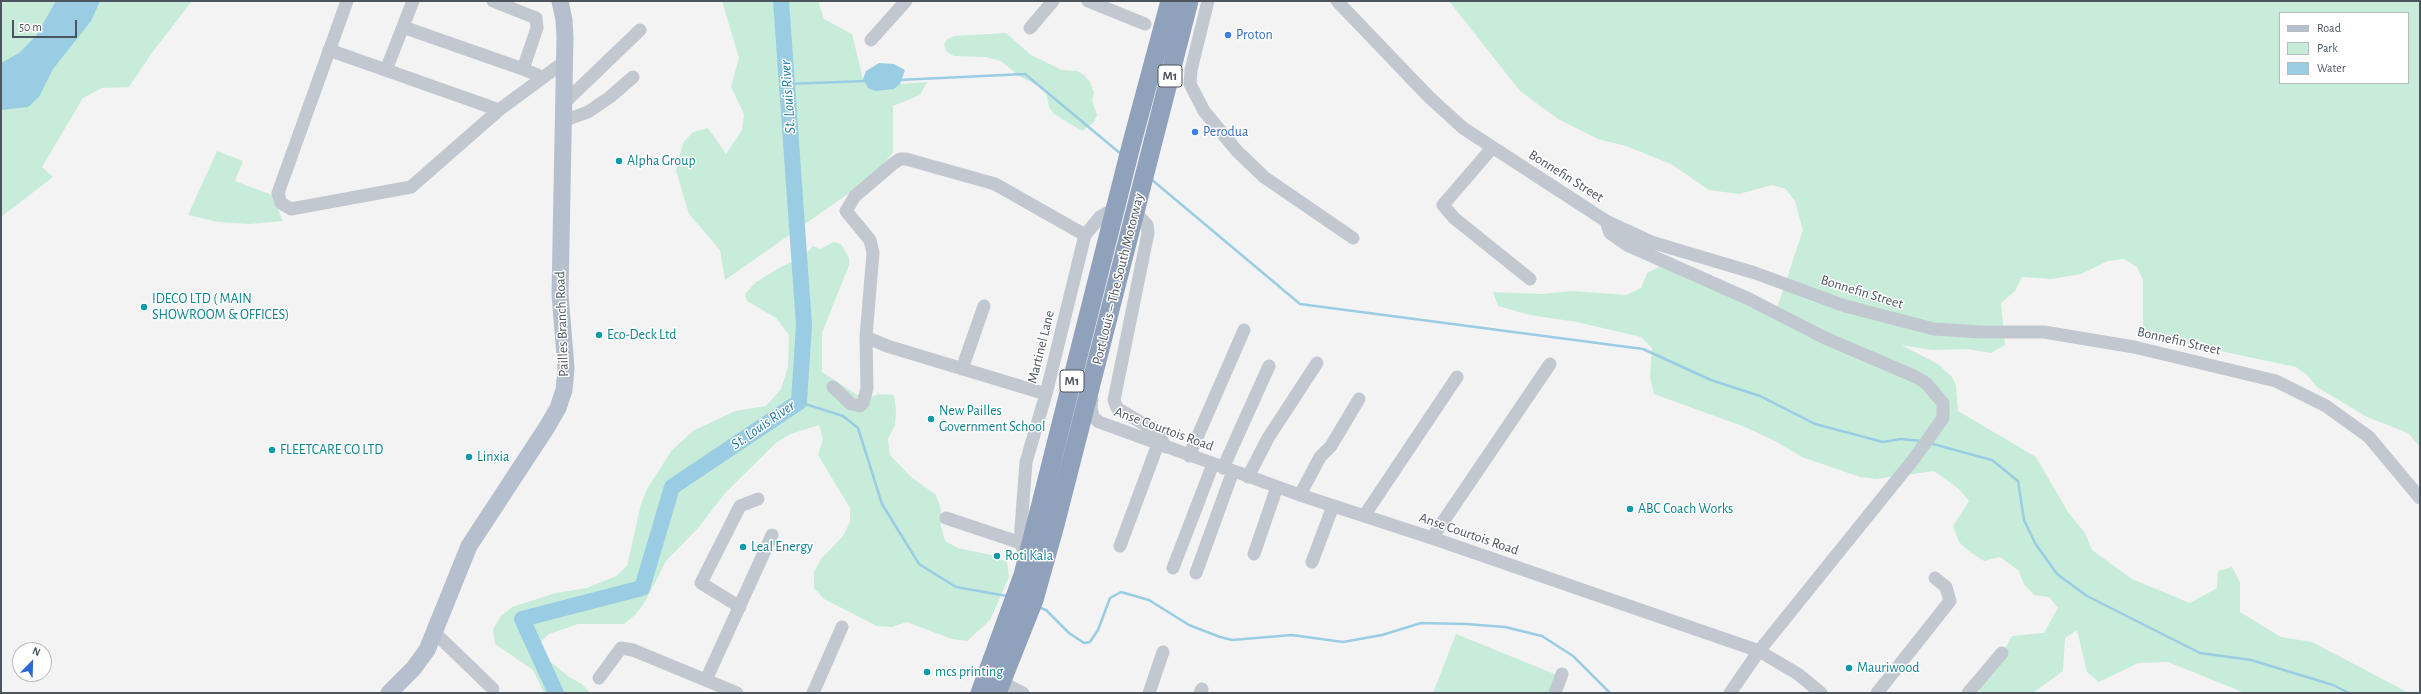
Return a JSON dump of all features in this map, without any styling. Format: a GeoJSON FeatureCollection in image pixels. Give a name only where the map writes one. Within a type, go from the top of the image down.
{"type":"FeatureCollection","features":[{"type":"Feature","properties":{"kind":"highway","name":"Port Louis – The South Motorway"},"geometry":{"type":"LineString","coordinates":[[999,688],[1015,624],[1027,565],[1121,186],[1170,1]]}},
{"type":"Feature","properties":{"kind":"highway","name":"Port Louis – The South Motorway"},"geometry":{"type":"LineString","coordinates":[[1027,565],[1076,441],[1189,1]]}},
{"type":"Feature","properties":{"kind":"highway","name":"Port Louis – The South Motorway"},"geometry":{"type":"LineString","coordinates":[[980,693],[1015,624]]}},
{"type":"Feature","properties":{"kind":"main road","name":"Pailles Branch Road"},"geometry":{"type":"LineString","coordinates":[[388,693],[422,659],[435,633],[469,546],[547,427],[558,408],[564,390],[566,368],[560,294],[564,20],[560,1]]}},
{"type":"Feature","properties":{"kind":"street"},"geometry":{"type":"LineString","coordinates":[[347,1],[278,193],[281,203],[291,209],[411,188],[499,110],[564,62]]}},
{"type":"Feature","properties":{"kind":"street"},"geometry":{"type":"LineString","coordinates":[[386,70],[413,1]]}},
{"type":"Feature","properties":{"kind":"street"},"geometry":{"type":"LineString","coordinates":[[493,1],[536,18],[537,28],[523,69]]}},
{"type":"Feature","properties":{"kind":"street"},"geometry":{"type":"LineString","coordinates":[[871,40],[906,1]]}},
{"type":"Feature","properties":{"kind":"street"},"geometry":{"type":"LineString","coordinates":[[1030,28],[1053,1]]}},
{"type":"Feature","properties":{"kind":"street"},"geometry":{"type":"LineString","coordinates":[[1088,1],[1145,24]]}},
{"type":"Feature","properties":{"kind":"street"},"geometry":{"type":"LineString","coordinates":[[1208,1],[1191,70],[1190,84],[1204,111],[1237,151],[1264,177],[1354,238]]}},
{"type":"Feature","properties":{"kind":"street","name":"Bonnefin Street"},"geometry":{"type":"LineString","coordinates":[[1337,1],[1429,97],[1463,128],[1606,221],[1651,242],[1755,272],[1845,306],[1902,322],[1934,329],[1982,332],[2044,332],[2134,347],[2276,381],[2326,406],[2369,437],[2420,498]]}},
{"type":"Feature","properties":{"kind":"street"},"geometry":{"type":"LineString","coordinates":[[403,27],[523,69],[542,78]]}},
{"type":"Feature","properties":{"kind":"street"},"geometry":{"type":"LineString","coordinates":[[563,104],[640,30]]}},
{"type":"Feature","properties":{"kind":"street"},"geometry":{"type":"LineString","coordinates":[[329,50],[499,110]]}},
{"type":"Feature","properties":{"kind":"street"},"geometry":{"type":"LineString","coordinates":[[563,121],[588,112],[633,77]]}},
{"type":"Feature","properties":{"kind":"street"},"geometry":{"type":"LineString","coordinates":[[1492,148],[1443,205],[1454,218],[1530,279]]}},
{"type":"Feature","properties":{"kind":"street"},"geometry":{"type":"LineString","coordinates":[[832,387],[851,404],[860,406],[863,403],[867,388],[866,337],[873,253],[870,240],[846,211],[855,196],[900,159],[995,184],[1085,235],[1100,216],[1116,208]]}},
{"type":"Feature","properties":{"kind":"street"},"geometry":{"type":"LineString","coordinates":[[1120,546],[1162,446],[1157,432],[1117,408],[1114,400],[1148,233],[1147,225],[1137,205]]}},
{"type":"Feature","properties":{"kind":"street"},"geometry":{"type":"LineString","coordinates":[[1606,221],[1610,233],[1627,245],[1717,284],[1826,338],[1898,369],[1926,383],[1944,403],[1945,410],[1938,426],[1913,460],[1759,651],[1730,693]]}},
{"type":"Feature","properties":{"kind":"street","name":"Martinel Lane"},"geometry":{"type":"LineString","coordinates":[[1027,565],[1026,462],[1046,394],[1085,235]]}},
{"type":"Feature","properties":{"kind":"street"},"geometry":{"type":"LineString","coordinates":[[962,369],[984,306]]}},
{"type":"Feature","properties":{"kind":"street"},"geometry":{"type":"LineString","coordinates":[[1189,456],[1244,330]]}},
{"type":"Feature","properties":{"kind":"street"},"geometry":{"type":"LineString","coordinates":[[866,337],[888,346],[1046,394]]}},
{"type":"Feature","properties":{"kind":"street"},"geometry":{"type":"LineString","coordinates":[[1248,477],[1268,438],[1318,363]]}},
{"type":"Feature","properties":{"kind":"street"},"geometry":{"type":"LineString","coordinates":[[1432,538],[1550,364]]}},
{"type":"Feature","properties":{"kind":"street"},"geometry":{"type":"LineString","coordinates":[[1173,568],[1223,468],[1269,366]]}},
{"type":"Feature","properties":{"kind":"street"},"geometry":{"type":"LineString","coordinates":[[1095,370],[1091,408],[1093,417],[1099,422]]}},
{"type":"Feature","properties":{"kind":"street"},"geometry":{"type":"LineString","coordinates":[[1364,516],[1457,377]]}},
{"type":"Feature","properties":{"kind":"street"},"geometry":{"type":"LineString","coordinates":[[1300,495],[1320,456],[1331,446],[1359,399]]}},
{"type":"Feature","properties":{"kind":"street"},"geometry":{"type":"LineString","coordinates":[[1076,441],[1087,424],[1099,422]]}},
{"type":"Feature","properties":{"kind":"street","name":"Anse Courtois Road"},"geometry":{"type":"LineString","coordinates":[[1099,422],[1248,477],[1432,538],[1759,651],[1798,674],[1821,693]]}},
{"type":"Feature","properties":{"kind":"street"},"geometry":{"type":"LineString","coordinates":[[1196,573],[1223,468]]}},
{"type":"Feature","properties":{"kind":"street"},"geometry":{"type":"LineString","coordinates":[[1254,554],[1277,487]]}},
{"type":"Feature","properties":{"kind":"street"},"geometry":{"type":"LineString","coordinates":[[740,607],[701,583],[740,506],[758,500]]}},
{"type":"Feature","properties":{"kind":"street"},"geometry":{"type":"LineString","coordinates":[[1312,562],[1333,506]]}},
{"type":"Feature","properties":{"kind":"street"},"geometry":{"type":"LineString","coordinates":[[946,518],[1027,565]]}},
{"type":"Feature","properties":{"kind":"street"},"geometry":{"type":"LineString","coordinates":[[706,680],[772,535]]}},
{"type":"Feature","properties":{"kind":"street"},"geometry":{"type":"LineString","coordinates":[[1877,693],[1950,601],[1946,587],[1935,578]]}},
{"type":"Feature","properties":{"kind":"street"},"geometry":{"type":"LineString","coordinates":[[813,693],[842,627]]}},
{"type":"Feature","properties":{"kind":"street"},"geometry":{"type":"LineString","coordinates":[[435,633],[493,689]]}},
{"type":"Feature","properties":{"kind":"street"},"geometry":{"type":"LineString","coordinates":[[598,678],[621,648],[633,650],[737,693]]}},
{"type":"Feature","properties":{"kind":"street"},"geometry":{"type":"LineString","coordinates":[[1148,693],[1164,652]]}},
{"type":"Feature","properties":{"kind":"street"},"geometry":{"type":"LineString","coordinates":[[1968,693],[2002,653]]}},
{"type":"Feature","properties":{"kind":"street"},"geometry":{"type":"LineString","coordinates":[[1555,693],[1562,674]]}},
{"type":"Feature","properties":{"kind":"street"},"geometry":{"type":"LineString","coordinates":[[999,688],[1023,693]]}},
{"type":"Feature","properties":{"kind":"green space"},"geometry":{"type":"Polygon","coordinates":[[[1,1],[192,1],[151,54],[129,87],[102,88],[83,98],[42,167],[53,177],[1,217],[1,1]]]}},
{"type":"Feature","properties":{"kind":"green space"},"geometry":{"type":"Polygon","coordinates":[[[722,1],[818,1],[824,19],[852,34],[863,79],[868,88],[894,89],[900,84],[927,82],[920,95],[893,106],[893,152],[875,175],[725,280],[720,250],[689,214],[676,171],[683,143],[693,132],[708,128],[726,154],[742,130],[744,114],[731,87],[739,58],[722,1]]]}},
{"type":"Feature","properties":{"kind":"green space"},"geometry":{"type":"Polygon","coordinates":[[[1449,1],[2420,1],[2420,447],[2408,433],[2367,417],[2317,387],[2307,375],[2296,367],[2149,336],[2143,326],[2143,280],[2137,267],[2124,259],[2108,261],[2081,274],[2051,279],[2022,277],[2015,291],[2001,303],[2005,345],[1991,353],[1967,349],[1932,350],[1901,345],[1938,364],[1952,377],[1956,385],[1958,411],[2036,457],[2068,512],[2085,533],[2092,550],[2132,579],[2190,603],[2217,588],[2218,571],[2232,567],[2240,582],[2240,612],[2281,637],[2312,642],[2409,693],[2245,693],[2168,662],[2138,663],[2099,682],[2087,672],[2077,630],[2065,638],[2063,671],[2033,693],[1981,693],[1976,682],[1998,662],[2012,636],[2044,633],[2058,608],[2049,597],[2034,595],[2024,584],[2018,570],[2000,557],[1984,561],[1970,552],[1959,542],[1953,526],[1969,501],[1959,489],[1934,471],[1877,479],[1860,477],[1802,457],[1775,441],[1745,427],[1654,394],[1650,378],[1652,348],[1641,337],[1577,322],[1530,315],[1498,306],[1493,292],[1542,294],[1572,291],[1626,295],[1641,288],[1647,273],[1661,266],[1777,308],[1803,230],[1795,201],[1786,189],[1772,185],[1739,194],[1709,190],[1671,164],[1626,146],[1598,139],[1558,119],[1520,91],[1449,1]]]}},
{"type":"Feature","properties":{"kind":"green space"},"geometry":{"type":"Polygon","coordinates":[[[1006,33],[1031,55],[1062,70],[1077,71],[1084,75],[1090,82],[1094,93],[1092,100],[1097,115],[1094,122],[1082,131],[1054,114],[1049,107],[1046,90],[1019,76],[1001,61],[985,57],[954,56],[947,52],[944,45],[947,39],[955,36],[1006,33]]]}},
{"type":"Feature","properties":{"kind":"green space"},"geometry":{"type":"Polygon","coordinates":[[[217,151],[243,161],[235,181],[272,195],[283,221],[250,224],[218,222],[188,215],[217,151]]]}},
{"type":"Feature","properties":{"kind":"green space"},"geometry":{"type":"Polygon","coordinates":[[[834,242],[841,244],[849,258],[849,265],[822,333],[822,372],[865,400],[878,394],[894,395],[896,410],[895,425],[888,439],[890,455],[911,477],[936,495],[941,510],[941,526],[945,541],[958,548],[991,555],[1007,562],[1009,577],[990,620],[967,641],[952,639],[907,622],[892,627],[877,626],[824,599],[814,588],[814,572],[821,559],[843,536],[850,522],[850,508],[818,455],[823,439],[819,425],[791,434],[777,442],[726,492],[698,528],[666,561],[645,602],[636,614],[624,624],[578,624],[549,634],[538,644],[546,658],[569,677],[582,684],[590,693],[544,693],[533,670],[495,644],[493,629],[501,616],[512,607],[556,593],[587,588],[616,576],[627,566],[641,504],[647,489],[672,450],[693,431],[735,411],[766,406],[781,389],[788,367],[789,335],[776,318],[747,301],[745,294],[756,282],[781,267],[803,257],[813,246],[820,249],[834,242]]]}},
{"type":"Feature","properties":{"kind":"green space"},"geometry":{"type":"Polygon","coordinates":[[[1456,634],[1557,675],[1550,693],[1433,693],[1456,634]]]}},
{"type":"Feature","properties":{"kind":"water"},"geometry":{"type":"Polygon","coordinates":[[[56,1],[100,1],[91,21],[53,69],[39,97],[28,107],[1,110],[1,63],[19,53],[36,36],[56,1]]]}},
{"type":"Feature","properties":{"kind":"water"},"geometry":{"type":"Polygon","coordinates":[[[879,63],[894,64],[905,70],[900,84],[894,89],[875,91],[868,88],[863,79],[866,71],[879,63]]]}},
{"type":"Feature","properties":{"kind":"waterway","name":"St. Louis River"},"geometry":{"type":"LineString","coordinates":[[556,693],[522,619],[642,588],[672,487],[799,402],[804,325],[781,1]]}},
{"type":"Feature","properties":{"kind":"waterway"},"geometry":{"type":"LineString","coordinates":[[899,80],[1025,74],[1121,154]]}},
{"type":"Feature","properties":{"kind":"waterway"},"geometry":{"type":"LineString","coordinates":[[787,84],[866,81]]}},
{"type":"Feature","properties":{"kind":"waterway"},"geometry":{"type":"LineString","coordinates":[[1151,179],[1300,304],[1643,349],[1711,380],[1760,396],[1815,424],[1883,442],[1901,439],[1922,441]]}},
{"type":"Feature","properties":{"kind":"waterway"},"geometry":{"type":"LineString","coordinates":[[799,402],[843,416],[858,428],[882,504],[919,564],[956,587],[1007,596]]}},
{"type":"Feature","properties":{"kind":"waterway"},"geometry":{"type":"LineString","coordinates":[[1929,443],[1992,460],[2018,481],[2024,520],[2035,543],[2057,574],[2087,596],[2200,653],[2251,660],[2333,685],[2349,693]]}},
{"type":"Feature","properties":{"kind":"waterway"},"geometry":{"type":"LineString","coordinates":[[1038,607],[1046,610],[1069,633],[1084,643],[1090,642],[1098,630],[1110,598],[1121,592],[1149,600],[1189,625],[1232,640],[1292,635],[1343,642],[1382,635],[1421,623],[1505,627],[1542,636],[1573,656],[1610,693]]}},
{"type":"Feature","properties":{"kind":"place","name":"Proton"},"geometry":{"type":"Point","coordinates":[1228,35]}},
{"type":"Feature","properties":{"kind":"place","name":"Perodua"},"geometry":{"type":"Point","coordinates":[1195,132]}},
{"type":"Feature","properties":{"kind":"place","name":"Alpha Group"},"geometry":{"type":"Point","coordinates":[619,161]}},
{"type":"Feature","properties":{"kind":"place","name":"IDECO LTD ( MAIN SHOWROOM & OFFICES)"},"geometry":{"type":"Point","coordinates":[144,307]}},
{"type":"Feature","properties":{"kind":"place","name":"Eco-Deck Ltd"},"geometry":{"type":"Point","coordinates":[599,335]}},
{"type":"Feature","properties":{"kind":"place","name":"New Pailles Government School"},"geometry":{"type":"Point","coordinates":[931,419]}},
{"type":"Feature","properties":{"kind":"place","name":"FLEETCARE CO LTD"},"geometry":{"type":"Point","coordinates":[272,450]}},
{"type":"Feature","properties":{"kind":"place","name":"Linxia"},"geometry":{"type":"Point","coordinates":[469,457]}},
{"type":"Feature","properties":{"kind":"place","name":"ABC Coach Works"},"geometry":{"type":"Point","coordinates":[1630,509]}},
{"type":"Feature","properties":{"kind":"place","name":"Leal Energy"},"geometry":{"type":"Point","coordinates":[743,547]}},
{"type":"Feature","properties":{"kind":"place","name":"Roti Kala"},"geometry":{"type":"Point","coordinates":[997,556]}},
{"type":"Feature","properties":{"kind":"place","name":"Mauriwood"},"geometry":{"type":"Point","coordinates":[1849,668]}},
{"type":"Feature","properties":{"kind":"place","name":"mcs printing"},"geometry":{"type":"Point","coordinates":[927,672]}}]}
